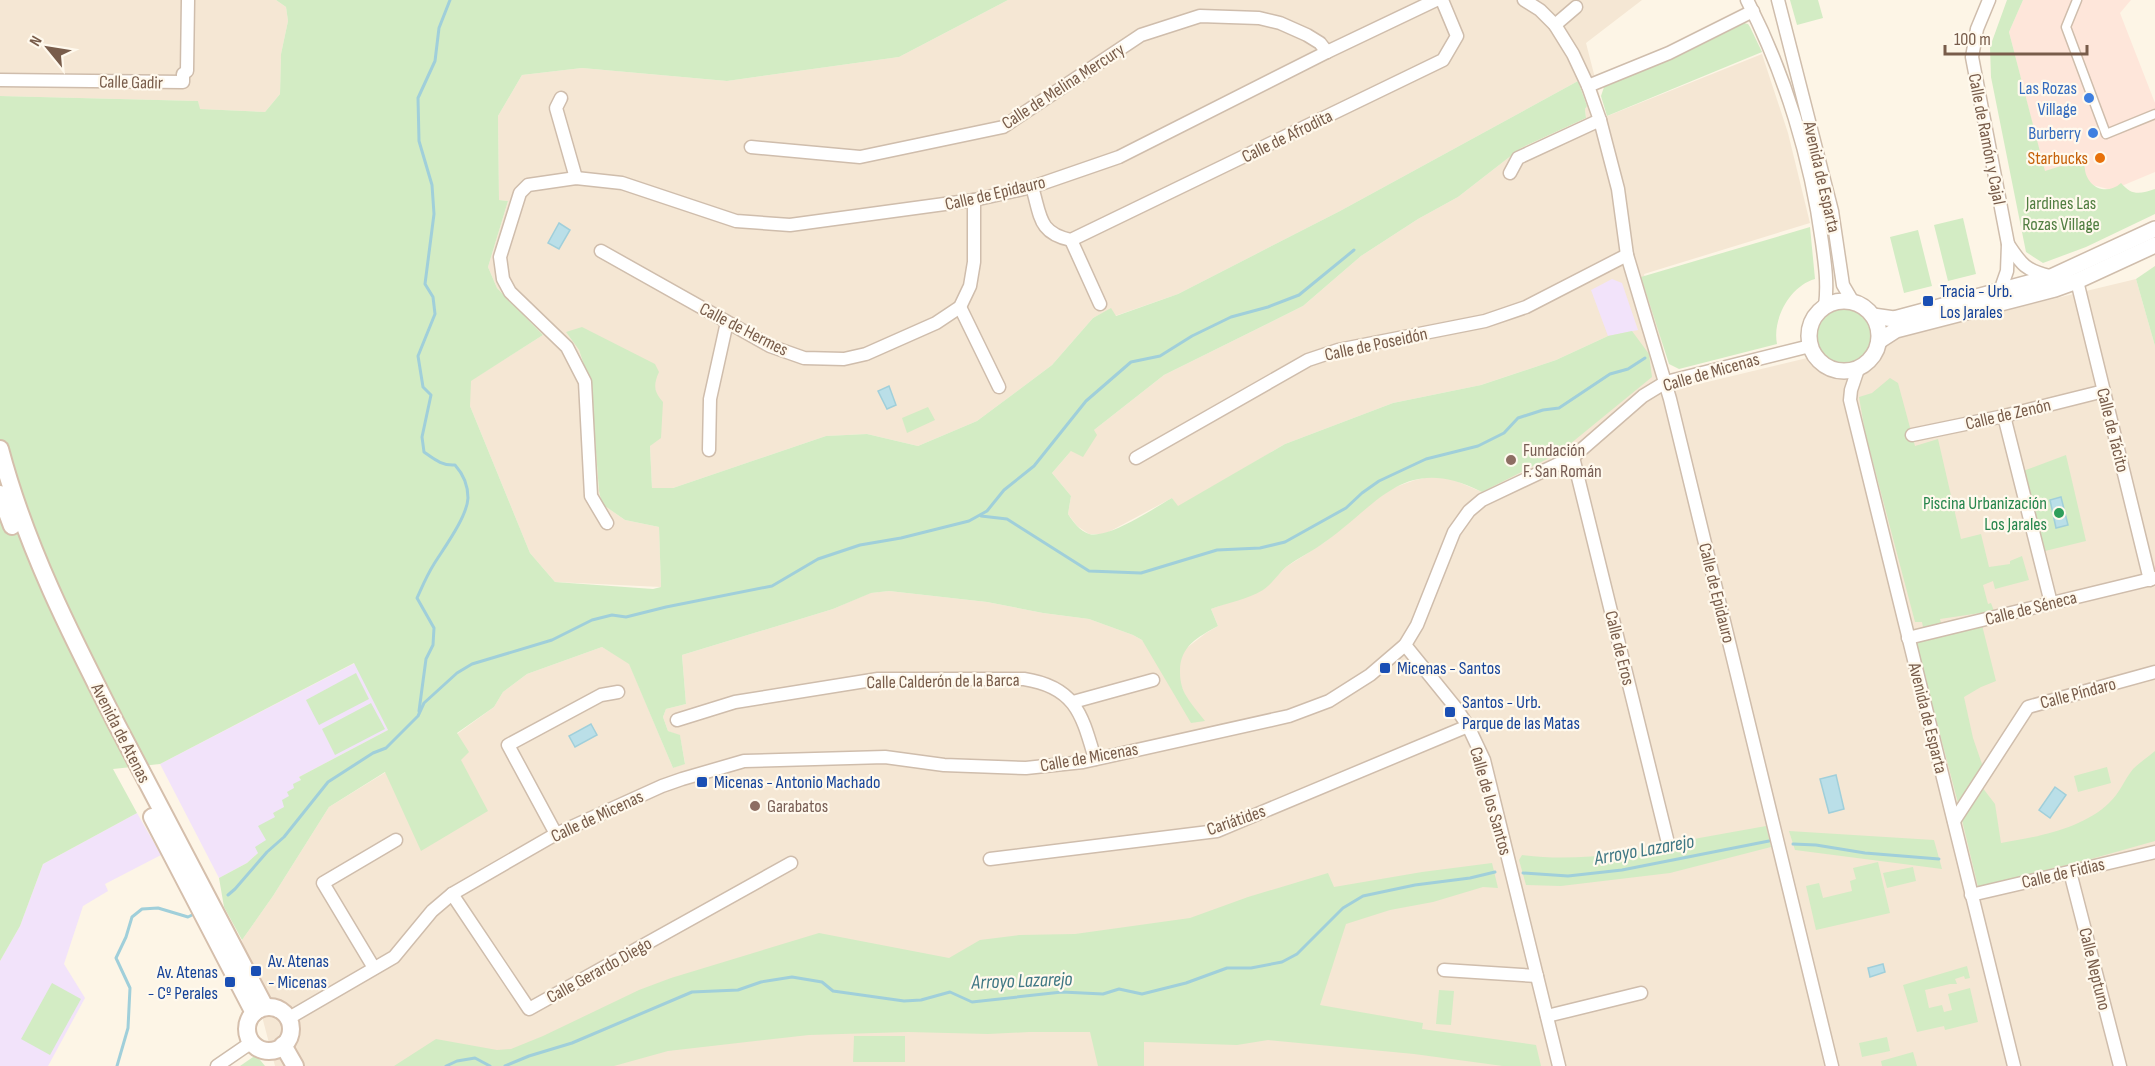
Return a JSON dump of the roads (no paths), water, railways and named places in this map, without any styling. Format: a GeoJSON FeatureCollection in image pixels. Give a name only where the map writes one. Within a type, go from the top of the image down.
{"type":"FeatureCollection","features":[{"type":"Feature","properties":{"kind":"main road","name":"Avenida de Atenas"},"geometry":{"type":"LineString","coordinates":[[0,449],[9,484],[29,540],[64,620],[260,1010]]}},
{"type":"Feature","properties":{"kind":"main road","name":"Avenida de Atenas"},"geometry":{"type":"LineString","coordinates":[[0,494],[53,624],[260,1010]]}},
{"type":"Feature","properties":{"kind":"main road"},"geometry":{"type":"LineString","coordinates":[[279,1009],[289,1018],[291,1030],[287,1041],[279,1048],[262,1049],[252,1042],[248,1027],[260,1010],[279,1009]]}},
{"type":"Feature","properties":{"kind":"main road"},"geometry":{"type":"LineString","coordinates":[[279,1048],[282,1066]]}},
{"type":"Feature","properties":{"kind":"main road"},"geometry":{"type":"LineString","coordinates":[[279,1048],[295,1066]]}},
{"type":"Feature","properties":{"kind":"street","name":"Calle Gadir"},"geometry":{"type":"LineString","coordinates":[[0,80],[183,82],[183,74],[179,71],[180,0]]}},
{"type":"Feature","properties":{"kind":"street","name":"Calle Gadir"},"geometry":{"type":"LineString","coordinates":[[183,74],[187,71],[188,0]]}},
{"type":"Feature","properties":{"kind":"street","name":"Calle de Epidauro"},"geometry":{"type":"LineString","coordinates":[[607,523],[591,496],[585,382],[567,347],[510,292],[503,279],[500,257],[520,194],[528,185],[576,178],[622,183],[736,221],[790,225],[974,200],[1032,187],[1119,157],[1436,0]]}},
{"type":"Feature","properties":{"kind":"street","name":"Calle de Afrodita"},"geometry":{"type":"LineString","coordinates":[[1071,240],[1443,60],[1457,36],[1442,0]]}},
{"type":"Feature","properties":{"kind":"street","name":"Calle de Epidauro"},"geometry":{"type":"LineString","coordinates":[[1524,0],[1540,10],[1555,25],[1573,54],[1600,120],[1618,189],[1627,255],[1666,382],[1832,1066]]}},
{"type":"Feature","properties":{"kind":"street","name":"Avenida de Esparta"},"geometry":{"type":"LineString","coordinates":[[1778,0],[1832,212],[1843,285],[1853,302]]}},
{"type":"Feature","properties":{"kind":"street","name":"Calle de Ramón y Cajal"},"geometry":{"type":"LineString","coordinates":[[1989,0],[1977,29],[1972,57],[2008,244],[2007,271],[2000,291]]}},
{"type":"Feature","properties":{"kind":"street"},"geometry":{"type":"LineString","coordinates":[[2077,0],[2066,27],[2106,134],[2155,114]]}},
{"type":"Feature","properties":{"kind":"street"},"geometry":{"type":"LineString","coordinates":[[1588,86],[1669,53],[1750,6]]}},
{"type":"Feature","properties":{"kind":"street","name":"Avenida de Esparta"},"geometry":{"type":"LineString","coordinates":[[1750,6],[1773,57],[1798,130],[1818,211],[1828,287],[1825,306]]}},
{"type":"Feature","properties":{"kind":"street"},"geometry":{"type":"LineString","coordinates":[[1555,25],[1576,7]]}},
{"type":"Feature","properties":{"kind":"street","name":"Calle de Melina Mercury"},"geometry":{"type":"LineString","coordinates":[[751,147],[860,157],[1003,127],[1141,35],[1200,16],[1259,18],[1280,23],[1307,34],[1320,43],[1327,52]]}},
{"type":"Feature","properties":{"kind":"street"},"geometry":{"type":"LineString","coordinates":[[1773,57],[1787,57],[1791,52]]}},
{"type":"Feature","properties":{"kind":"street"},"geometry":{"type":"LineString","coordinates":[[561,98],[556,108],[576,178]]}},
{"type":"Feature","properties":{"kind":"street"},"geometry":{"type":"LineString","coordinates":[[1510,173],[1518,158],[1600,120]]}},
{"type":"Feature","properties":{"kind":"street"},"geometry":{"type":"LineString","coordinates":[[1032,187],[1045,228],[1057,237],[1071,240],[1100,304]]}},
{"type":"Feature","properties":{"kind":"street"},"geometry":{"type":"LineString","coordinates":[[974,200],[974,262],[970,286],[960,307],[999,387]]}},
{"type":"Feature","properties":{"kind":"street"},"geometry":{"type":"LineString","coordinates":[[1873,316],[1894,319],[2051,277],[2155,229]]}},
{"type":"Feature","properties":{"kind":"street","name":"Calle de Ramón y Cajal"},"geometry":{"type":"LineString","coordinates":[[2008,244],[2020,264],[2034,273],[2051,277]]}},
{"type":"Feature","properties":{"kind":"street"},"geometry":{"type":"LineString","coordinates":[[1879,341],[1896,330],[2055,289],[2155,245]]}},
{"type":"Feature","properties":{"kind":"street","name":"Calle de Hermes"},"geometry":{"type":"LineString","coordinates":[[602,251],[770,346],[804,358],[844,359],[866,354],[936,323],[960,307]]}},
{"type":"Feature","properties":{"kind":"street","name":"Calle de Poseidón"},"geometry":{"type":"LineString","coordinates":[[1136,458],[1308,360],[1338,350],[1485,321],[1526,307],[1627,255]]}},
{"type":"Feature","properties":{"kind":"street","name":"Calle de Tácito"},"geometry":{"type":"LineString","coordinates":[[2077,281],[2153,579]]}},
{"type":"Feature","properties":{"kind":"street"},"geometry":{"type":"LineString","coordinates":[[1833,302],[1853,302],[1864,307],[1873,316],[1878,328],[1879,341],[1872,357],[1858,369],[1848,372],[1829,369],[1820,363],[1810,346],[1808,339],[1811,324],[1814,317],[1825,306],[1833,302]]}},
{"type":"Feature","properties":{"kind":"street"},"geometry":{"type":"LineString","coordinates":[[709,450],[710,399],[727,322]]}},
{"type":"Feature","properties":{"kind":"street","name":"Calle de Micenas"},"geometry":{"type":"LineString","coordinates":[[289,1018],[394,957],[432,911],[452,894],[556,834],[662,786],[744,762],[885,757],[944,765],[1026,768],[1083,762],[1289,716],[1319,705],[1347,692],[1405,645],[1417,625],[1454,532],[1469,511],[1493,494],[1573,457],[1643,396],[1666,382],[1810,346]]}},
{"type":"Feature","properties":{"kind":"street","name":"Avenida de Esparta"},"geometry":{"type":"LineString","coordinates":[[1858,369],[1850,400],[2014,1066]]}},
{"type":"Feature","properties":{"kind":"street","name":"Calle de Zenón"},"geometry":{"type":"LineString","coordinates":[[1912,435],[2104,392]]}},
{"type":"Feature","properties":{"kind":"street"},"geometry":{"type":"LineString","coordinates":[[2004,416],[2051,603]]}},
{"type":"Feature","properties":{"kind":"street","name":"Calle de Eros"},"geometry":{"type":"LineString","coordinates":[[1573,457],[1667,838]]}},
{"type":"Feature","properties":{"kind":"street","name":"Calle de Séneca"},"geometry":{"type":"LineString","coordinates":[[1908,638],[2153,579]]}},
{"type":"Feature","properties":{"kind":"street","name":"Calle de los Santos"},"geometry":{"type":"LineString","coordinates":[[1405,645],[1468,726],[1484,760],[1559,1066]]}},
{"type":"Feature","properties":{"kind":"street","name":"Calle Píndaro"},"geometry":{"type":"LineString","coordinates":[[1954,821],[2028,706],[2155,672]]}},
{"type":"Feature","properties":{"kind":"street","name":"Calle Calderón de la Barca"},"geometry":{"type":"LineString","coordinates":[[676,720],[735,702],[878,679],[1024,679],[1046,685],[1072,702],[1083,720],[1095,759]]}},
{"type":"Feature","properties":{"kind":"street"},"geometry":{"type":"LineString","coordinates":[[1072,702],[1153,680]]}},
{"type":"Feature","properties":{"kind":"street"},"geometry":{"type":"LineString","coordinates":[[556,834],[508,745],[601,695],[618,693]]}},
{"type":"Feature","properties":{"kind":"street","name":"Cariátides"},"geometry":{"type":"LineString","coordinates":[[990,859],[1217,831],[1468,726]]}},
{"type":"Feature","properties":{"kind":"street"},"geometry":{"type":"LineString","coordinates":[[374,968],[323,884],[396,840]]}},
{"type":"Feature","properties":{"kind":"street","name":"Calle de Fidias"},"geometry":{"type":"LineString","coordinates":[[1971,895],[2154,855]]}},
{"type":"Feature","properties":{"kind":"street","name":"Calle Gerardo Diego"},"geometry":{"type":"LineString","coordinates":[[452,894],[529,1009],[791,863]]}},
{"type":"Feature","properties":{"kind":"street","name":"Calle Neptuno"},"geometry":{"type":"LineString","coordinates":[[2070,872],[2120,1066]]}},
{"type":"Feature","properties":{"kind":"street"},"geometry":{"type":"LineString","coordinates":[[1444,970],[1537,976]]}},
{"type":"Feature","properties":{"kind":"street"},"geometry":{"type":"LineString","coordinates":[[1547,1016],[1641,993]]}},
{"type":"Feature","properties":{"kind":"street"},"geometry":{"type":"LineString","coordinates":[[217,1066],[252,1042]]}},
{"type":"Feature","properties":{"kind":"water"},"geometry":{"type":"Polygon","coordinates":[[[559,223],[570,230],[559,249],[548,243],[559,223]]]}},
{"type":"Feature","properties":{"kind":"water"},"geometry":{"type":"Polygon","coordinates":[[[889,386],[896,405],[887,409],[878,391],[889,386]]]}},
{"type":"Feature","properties":{"kind":"water","name":"Piscina Urbanización Los Jarales"},"geometry":{"type":"Polygon","coordinates":[[[2061,497],[2068,525],[2056,528],[2050,500],[2061,497]]]}},
{"type":"Feature","properties":{"kind":"water"},"geometry":{"type":"Polygon","coordinates":[[[591,724],[597,735],[575,747],[569,736],[591,724]]]}},
{"type":"Feature","properties":{"kind":"water"},"geometry":{"type":"Polygon","coordinates":[[[1836,775],[1844,809],[1829,813],[1820,779],[1836,775]]]}},
{"type":"Feature","properties":{"kind":"water"},"geometry":{"type":"Polygon","coordinates":[[[2055,787],[2066,795],[2050,818],[2039,810],[2055,787]]]}},
{"type":"Feature","properties":{"kind":"water"},"geometry":{"type":"Polygon","coordinates":[[[1883,964],[1885,972],[1870,977],[1868,968],[1883,964]]]}},
{"type":"Feature","properties":{"kind":"waterway"},"geometry":{"type":"LineString","coordinates":[[419,711],[426,659],[433,645],[434,628],[417,598],[431,568],[464,514],[468,498],[465,480],[455,465],[442,463],[424,452],[422,437],[431,395],[423,387],[418,356],[435,314],[433,297],[425,284],[434,214],[432,185],[419,141],[418,98],[435,61],[439,28],[450,0]]}},
{"type":"Feature","properties":{"kind":"waterway"},"geometry":{"type":"LineString","coordinates":[[228,895],[267,852],[284,837],[328,782],[373,753],[386,748],[418,716],[424,703],[457,673],[472,664],[552,640],[592,620],[612,615],[626,617],[772,586],[818,559],[860,545],[901,538],[969,521],[987,511],[1004,490],[1034,466],[1086,401],[1131,362],[1160,356],[1192,336],[1231,317],[1268,307],[1299,295],[1354,250]]}},
{"type":"Feature","properties":{"kind":"waterway"},"geometry":{"type":"LineString","coordinates":[[981,516],[1007,519],[1089,571],[1141,573],[1217,550],[1260,548],[1285,542],[1346,508],[1379,481],[1426,459],[1478,446],[1504,433],[1518,418],[1543,410],[1559,408],[1610,374],[1628,369],[1645,358]]}},
{"type":"Feature","properties":{"kind":"waterway","name":"Arroyo Lazarejo"},"geometry":{"type":"LineString","coordinates":[[1523,873],[1568,876],[1622,870],[1769,841]]}},
{"type":"Feature","properties":{"kind":"waterway","name":"Arroyo Lazarejo"},"geometry":{"type":"LineString","coordinates":[[1793,844],[1939,859]]}},
{"type":"Feature","properties":{"kind":"waterway","name":"Arroyo Lazarejo"},"geometry":{"type":"LineString","coordinates":[[505,1066],[572,1043],[692,992],[738,990],[761,982],[792,977],[822,982],[833,991],[904,1001],[921,1000],[950,992],[972,1002],[1062,992],[1103,994],[1119,989],[1142,994],[1186,983],[1227,968],[1251,968],[1282,962],[1297,954],[1343,908],[1363,896],[1495,872]]}},
{"type":"Feature","properties":{"kind":"waterway"},"geometry":{"type":"LineString","coordinates":[[117,1066],[128,1028],[130,988],[116,958],[132,917],[142,909],[158,908],[188,917],[192,915]]}},
{"type":"Feature","properties":{"kind":"waterway","name":"Arroyo Lazarejo"},"geometry":{"type":"LineString","coordinates":[[446,1066],[457,1061],[475,1058],[490,1066]]}},
{"type":"Feature","properties":{"kind":"place","name":"Las Rozas Village"},"geometry":{"type":"Point","coordinates":[2089,98]}},
{"type":"Feature","properties":{"kind":"place","name":"Burberry"},"geometry":{"type":"Point","coordinates":[2093,133]}},
{"type":"Feature","properties":{"kind":"place","name":"Starbucks"},"geometry":{"type":"Point","coordinates":[2100,158]}},
{"type":"Feature","properties":{"kind":"place","name":"Tracia - Urb. Los Jarales"},"geometry":{"type":"Point","coordinates":[1928,301]}},
{"type":"Feature","properties":{"kind":"place","name":"Fundación F. San Román"},"geometry":{"type":"Point","coordinates":[1511,460]}},
{"type":"Feature","properties":{"kind":"place","name":"Piscina Urbanización Los Jarales"},"geometry":{"type":"Point","coordinates":[2059,513]}},
{"type":"Feature","properties":{"kind":"place","name":"Micenas - Santos"},"geometry":{"type":"Point","coordinates":[1385,668]}},
{"type":"Feature","properties":{"kind":"place","name":"Santos - Urb. Parque de las Matas"},"geometry":{"type":"Point","coordinates":[1450,712]}},
{"type":"Feature","properties":{"kind":"place","name":"Micenas - Antonio Machado"},"geometry":{"type":"Point","coordinates":[702,782]}},
{"type":"Feature","properties":{"kind":"place","name":"Garabatos"},"geometry":{"type":"Point","coordinates":[755,806]}},
{"type":"Feature","properties":{"kind":"place","name":"Av. Atenas - Micenas"},"geometry":{"type":"Point","coordinates":[256,971]}},
{"type":"Feature","properties":{"kind":"place","name":"Av. Atenas - Cº Perales"},"geometry":{"type":"Point","coordinates":[230,982]}},
{"type":"Feature","properties":{"kind":"park label","name":"Jardines Las Rozas Village"},"geometry":{"type":"Point","coordinates":[2061,213]}}]}
